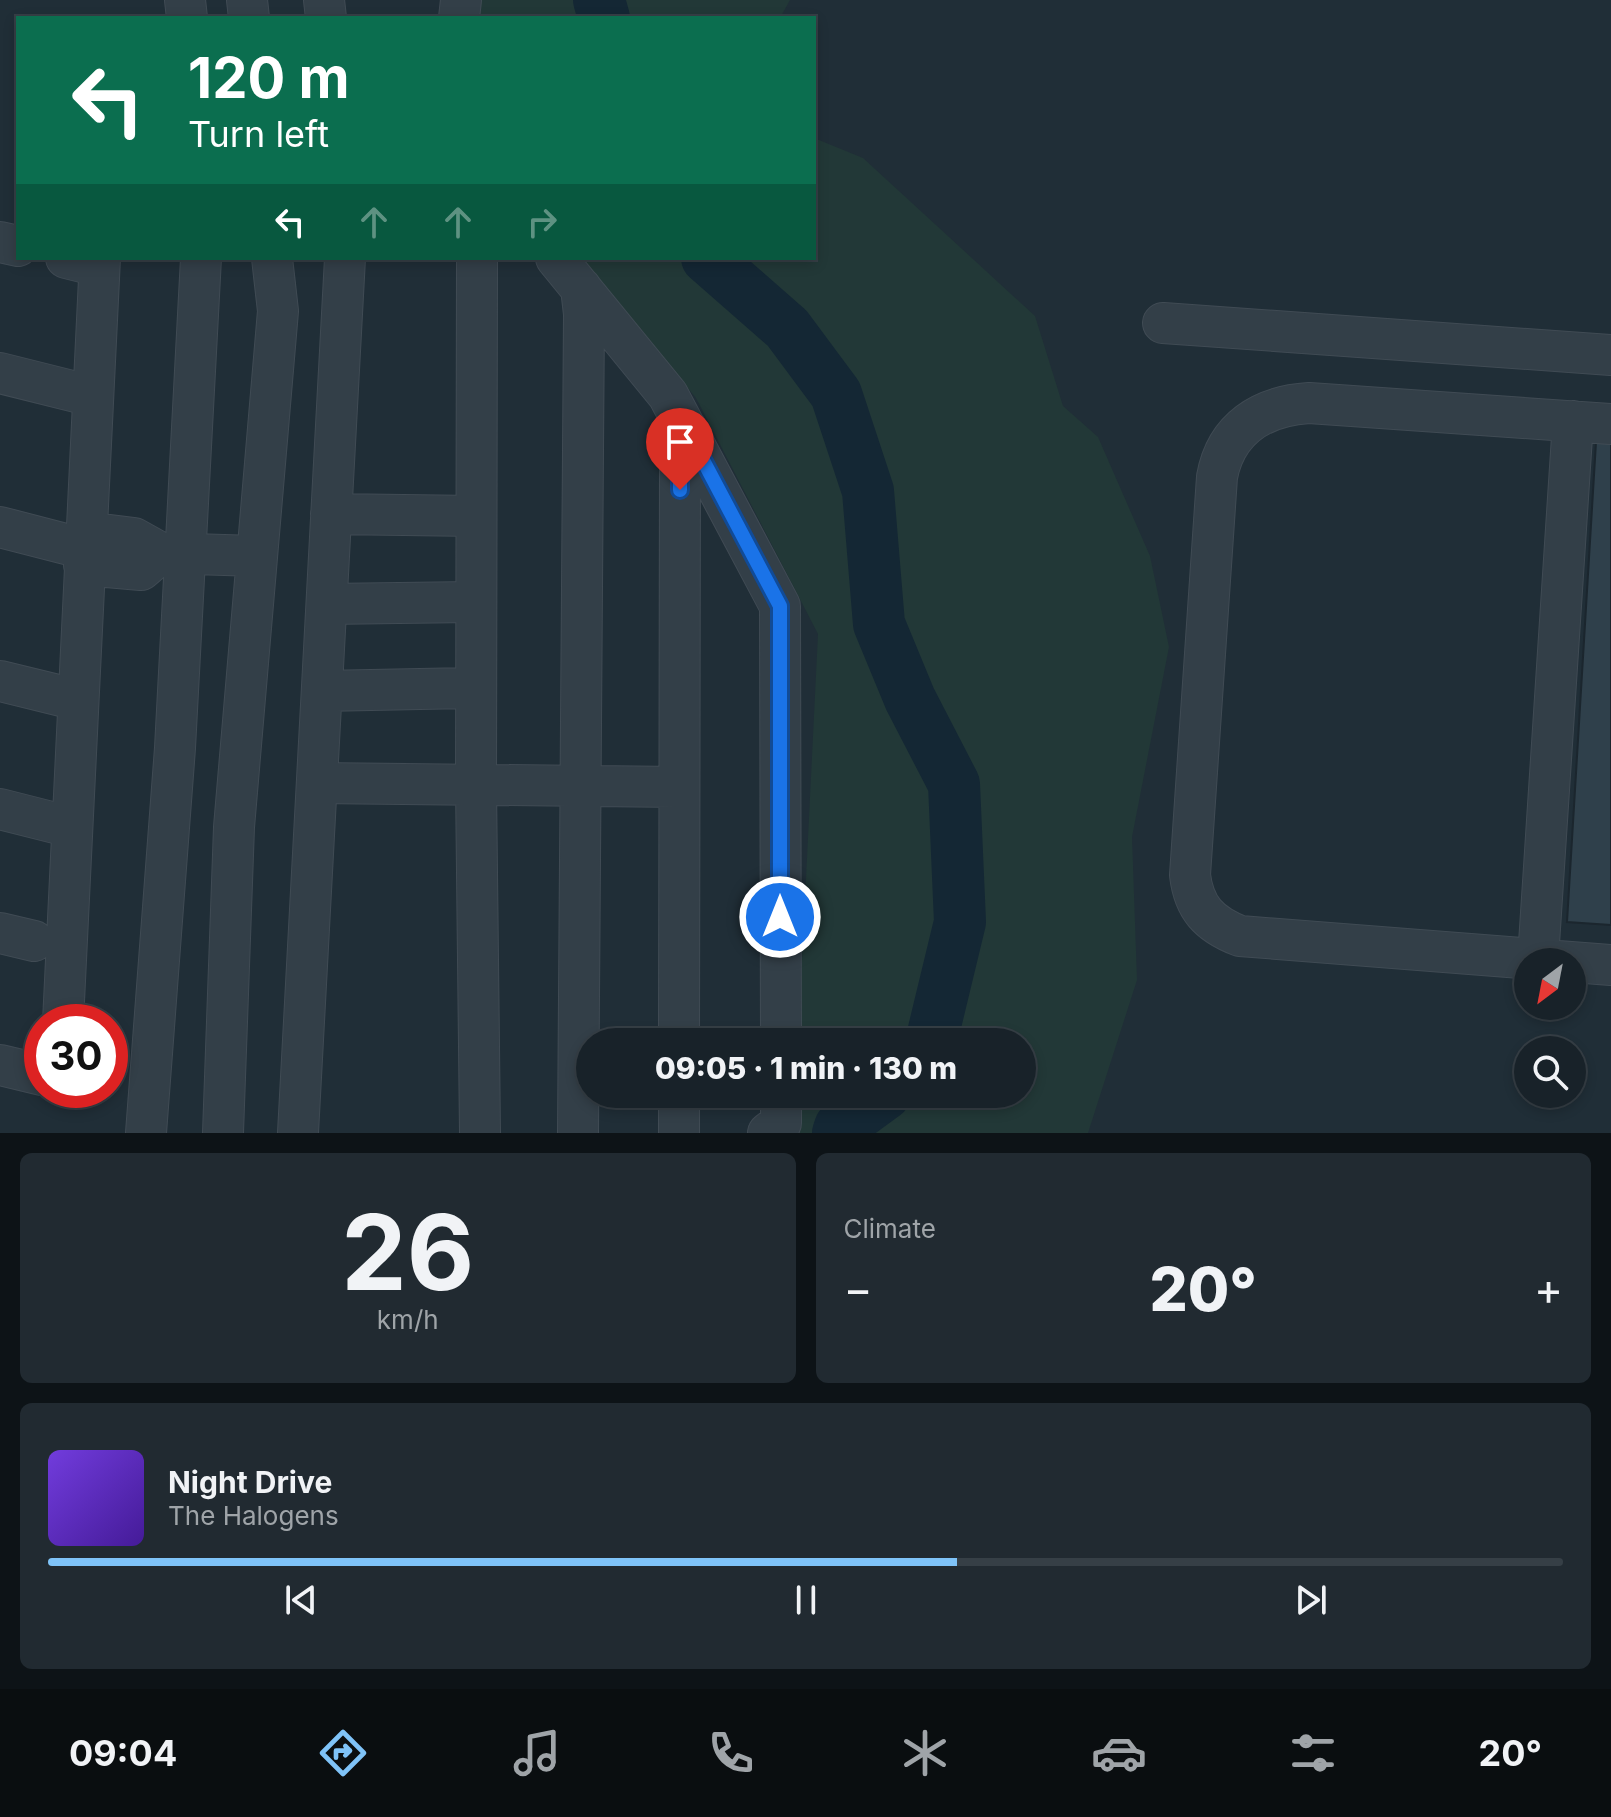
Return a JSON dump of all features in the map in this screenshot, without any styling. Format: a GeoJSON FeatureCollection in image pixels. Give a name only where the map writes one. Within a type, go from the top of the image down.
{"type":"FeatureCollection","features":[{"type":"Feature","properties":{"kind":"street"},"geometry":{"type":"LineString","coordinates":[[146,1133],[175,748],[174,553],[201,260]]}},
{"type":"Feature","properties":{"kind":"street"},"geometry":{"type":"LineString","coordinates":[[223,1133],[234,827],[278,311],[272,260]]}},
{"type":"Feature","properties":{"kind":"street"},"geometry":{"type":"LineString","coordinates":[[298,1133],[345,260]]}},
{"type":"Feature","properties":{"kind":"street"},"geometry":{"type":"LineString","coordinates":[[477,260],[476,785],[480,1133]]}},
{"type":"Feature","properties":{"kind":"street"},"geometry":{"type":"LineString","coordinates":[[558,260],[668,395],[780,606],[781,1028]]}},
{"type":"Feature","properties":{"kind":"street"},"geometry":{"type":"LineString","coordinates":[[64,1004],[92,396],[88,261]]}},
{"type":"Feature","properties":{"kind":"street"},"geometry":{"type":"LineString","coordinates":[[578,1133],[584,330],[581,288]]}},
{"type":"Feature","properties":{"kind":"street"},"geometry":{"type":"LineString","coordinates":[[1163,323],[1611,355]]}},
{"type":"Feature","properties":{"kind":"street"},"geometry":{"type":"LineString","coordinates":[[0,373],[92,396]]}},
{"type":"Feature","properties":{"kind":"street"},"geometry":{"type":"LineString","coordinates":[[1514,957],[1240,936],[1205,916],[1194,897],[1190,875],[1217,477],[1224,454],[1236,435],[1277,407],[1309,403],[1592,423],[1539,948]]}},
{"type":"Feature","properties":{"kind":"street"},"geometry":{"type":"LineString","coordinates":[[679,1028],[680,460],[686,428]]}},
{"type":"Feature","properties":{"kind":"street"},"geometry":{"type":"LineString","coordinates":[[331,514],[476,516]]}},
{"type":"Feature","properties":{"kind":"street"},"geometry":{"type":"LineString","coordinates":[[0,527],[85,549],[141,570],[174,553],[257,556]]}},
{"type":"Feature","properties":{"kind":"street"},"geometry":{"type":"LineString","coordinates":[[327,604],[471,602]]}},
{"type":"Feature","properties":{"kind":"street"},"geometry":{"type":"LineString","coordinates":[[0,681],[78,700]]}},
{"type":"Feature","properties":{"kind":"street"},"geometry":{"type":"LineString","coordinates":[[322,691],[469,688]]}},
{"type":"Feature","properties":{"kind":"street"},"geometry":{"type":"LineString","coordinates":[[317,783],[679,787]]}},
{"type":"Feature","properties":{"kind":"street"},"geometry":{"type":"LineString","coordinates":[[0,809],[67,826]]}},
{"type":"Feature","properties":{"kind":"street"},"geometry":{"type":"LineString","coordinates":[[1586,963],[1611,965]]}},
{"type":"Feature","properties":{"kind":"street"},"geometry":{"type":"LineString","coordinates":[[0,1065],[24,1071]]}},
{"type":"Feature","properties":{"kind":"street"},"geometry":{"type":"LineString","coordinates":[[679,1108],[679,1133]]}},
{"type":"Feature","properties":{"kind":"street"},"geometry":{"type":"LineString","coordinates":[[768,1133],[781,1123],[781,1108]]}},
{"type":"Feature","properties":{"kind":"green space"},"geometry":{"type":"Polygon","coordinates":[[[476,0],[790,0],[781,16],[474,16],[476,0]]]}},
{"type":"Feature","properties":{"kind":"green space"},"geometry":{"type":"Polygon","coordinates":[[[816,139],[863,158],[1035,316],[1063,406],[1098,437],[1150,556],[1169,647],[1132,837],[1137,980],[1088,1133],[793,1133],[794,1108],[1036,1108],[1036,1028],[799,1028],[818,634],[696,398],[582,260],[816,260],[816,139]]]}},
{"type":"Feature","properties":{"kind":"building"},"geometry":{"type":"Polygon","coordinates":[[[1596,442],[1611,443],[1611,925],[1567,922],[1596,442]]]}},
{"type":"Feature","properties":{"kind":"waterway"},"geometry":{"type":"LineString","coordinates":[[599,0],[603,16]]}},
{"type":"Feature","properties":{"kind":"waterway"},"geometry":{"type":"LineString","coordinates":[[709,260],[787,328],[836,394],[868,491],[879,624],[910,699],[954,784],[960,922],[934,1028]]}},
{"type":"Feature","properties":{"kind":"waterway"},"geometry":{"type":"LineString","coordinates":[[838,1133],[840,1127],[866,1108]]}},
{"type":"Feature","properties":{"kind":"route"},"geometry":{"type":"LineString","coordinates":[[680,490],[680,460],[686,428],[780,606],[780,917]]}}]}
